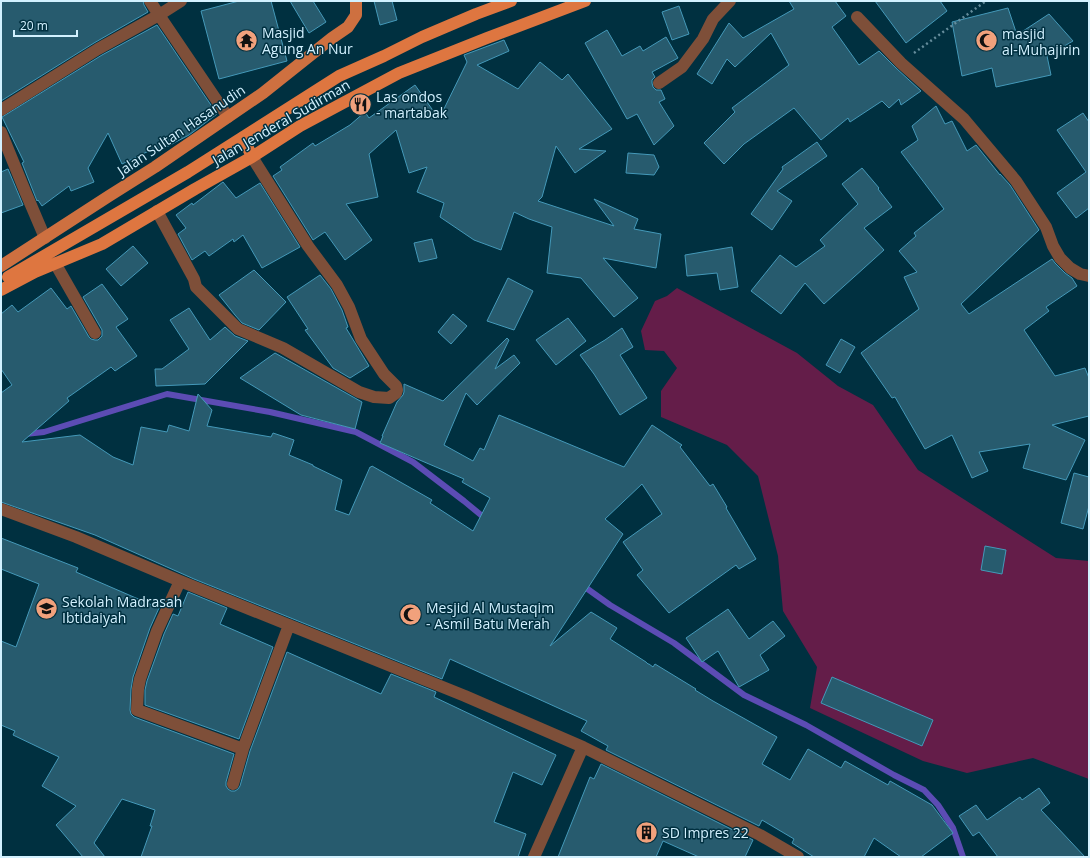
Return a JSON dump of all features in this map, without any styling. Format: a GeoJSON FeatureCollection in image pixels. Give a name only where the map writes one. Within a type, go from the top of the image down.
{"type":"FeatureCollection","features":[{"type":"Feature","properties":{"kind":"highway","name":"Jalan Jenderal Sudirman"},"geometry":{"type":"LineString","coordinates":[[1,281],[181,176],[339,76],[422,37],[511,1]]}},
{"type":"Feature","properties":{"kind":"highway","name":"Jalan Jenderal Sudirman"},"geometry":{"type":"LineString","coordinates":[[1,290],[35,272],[102,244],[252,157],[300,126],[399,73],[585,1]]}},
{"type":"Feature","properties":{"kind":"highway"},"geometry":{"type":"LineString","coordinates":[[242,137],[252,157]]}},
{"type":"Feature","properties":{"kind":"main road","name":"Jalan Sultan Hasanudin"},"geometry":{"type":"LineString","coordinates":[[1,266],[155,167],[263,92],[348,27],[356,15],[356,1]]}},
{"type":"Feature","properties":{"kind":"street"},"geometry":{"type":"LineString","coordinates":[[150,1],[228,117]]}},
{"type":"Feature","properties":{"kind":"street"},"geometry":{"type":"LineString","coordinates":[[1,110],[98,49],[181,1]]}},
{"type":"Feature","properties":{"kind":"street"},"geometry":{"type":"LineString","coordinates":[[659,84],[682,67],[703,39],[713,19],[730,1]]}},
{"type":"Feature","properties":{"kind":"street"},"geometry":{"type":"LineString","coordinates":[[857,17],[901,63],[964,119],[1016,181],[1046,227],[1053,246],[1060,258],[1070,268],[1080,274],[1089,276]]}},
{"type":"Feature","properties":{"kind":"street"},"geometry":{"type":"LineString","coordinates":[[1,132],[24,191],[45,238]]}},
{"type":"Feature","properties":{"kind":"street"},"geometry":{"type":"LineString","coordinates":[[157,211],[194,279],[196,287],[238,330],[283,348],[359,392],[374,397],[389,398],[396,393],[396,386],[384,374],[361,339],[349,307],[337,285],[308,246],[252,157]]}},
{"type":"Feature","properties":{"kind":"street"},"geometry":{"type":"LineString","coordinates":[[55,263],[95,333]]}},
{"type":"Feature","properties":{"kind":"street"},"geometry":{"type":"LineString","coordinates":[[1,509],[76,537],[180,581],[465,696],[583,747],[760,835],[798,857]]}},
{"type":"Feature","properties":{"kind":"street"},"geometry":{"type":"LineString","coordinates":[[180,581],[157,631],[140,679],[137,710],[243,749]]}},
{"type":"Feature","properties":{"kind":"street"},"geometry":{"type":"LineString","coordinates":[[233,784],[243,749],[289,625]]}},
{"type":"Feature","properties":{"kind":"street"},"geometry":{"type":"LineString","coordinates":[[534,857],[583,747]]}},
{"type":"Feature","properties":{"kind":"path"},"geometry":{"type":"LineString","coordinates":[[901,63],[986,1]]}},
{"type":"Feature","properties":{"kind":"shaded area"},"geometry":{"type":"Polygon","coordinates":[[[677,288],[797,353],[838,386],[873,405],[918,470],[1056,558],[1089,561],[1089,779],[1033,758],[967,773],[923,761],[810,708],[817,667],[783,611],[778,556],[758,476],[727,445],[661,417],[661,391],[677,368],[664,351],[645,350],[641,331],[655,301],[667,296],[677,288]]]}},
{"type":"Feature","properties":{"kind":"building"},"geometry":{"type":"Polygon","coordinates":[[[1,1],[143,1],[148,12],[94,43],[1,101],[1,1]]]}},
{"type":"Feature","properties":{"kind":"building"},"geometry":{"type":"Polygon","coordinates":[[[239,1],[271,1],[287,61],[219,79],[201,11],[239,1]]]}},
{"type":"Feature","properties":{"kind":"building"},"geometry":{"type":"Polygon","coordinates":[[[290,1],[313,1],[326,22],[309,33],[290,1]]]}},
{"type":"Feature","properties":{"kind":"building"},"geometry":{"type":"Polygon","coordinates":[[[374,1],[392,1],[397,20],[380,25],[374,1]]]}},
{"type":"Feature","properties":{"kind":"building"},"geometry":{"type":"Polygon","coordinates":[[[789,1],[835,1],[846,16],[832,27],[859,65],[879,51],[921,91],[901,105],[899,99],[889,108],[882,101],[850,122],[848,118],[821,140],[794,108],[744,144],[724,164],[704,143],[735,112],[732,108],[789,65],[771,33],[735,67],[727,59],[712,84],[697,74],[729,23],[743,38],[794,9],[789,1]]]}},
{"type":"Feature","properties":{"kind":"building"},"geometry":{"type":"Polygon","coordinates":[[[875,1],[940,1],[947,11],[906,43],[875,1]]]}},
{"type":"Feature","properties":{"kind":"building"},"geometry":{"type":"Polygon","coordinates":[[[679,6],[689,34],[672,40],[662,12],[679,6]]]}},
{"type":"Feature","properties":{"kind":"building"},"geometry":{"type":"Polygon","coordinates":[[[1008,8],[1017,35],[1049,14],[1073,41],[1047,56],[1051,75],[996,87],[992,68],[962,76],[952,22],[1008,8]]]}},
{"type":"Feature","properties":{"kind":"building"},"geometry":{"type":"Polygon","coordinates":[[[157,25],[217,114],[189,135],[155,153],[153,149],[122,164],[108,133],[88,168],[94,182],[71,191],[69,186],[42,206],[38,200],[37,201],[22,163],[24,162],[2,117],[102,55],[157,25]]]}},
{"type":"Feature","properties":{"kind":"building"},"geometry":{"type":"Polygon","coordinates":[[[607,30],[622,56],[640,46],[643,51],[666,37],[678,58],[652,72],[655,77],[652,80],[653,87],[656,90],[661,90],[665,99],[659,102],[674,126],[654,145],[637,114],[627,119],[585,43],[607,30]]]}},
{"type":"Feature","properties":{"kind":"building"},"geometry":{"type":"Polygon","coordinates":[[[504,40],[509,51],[477,65],[518,89],[540,62],[562,80],[568,74],[612,129],[579,149],[606,151],[575,173],[556,146],[542,197],[538,201],[614,226],[594,199],[638,219],[634,229],[661,234],[656,268],[603,258],[638,298],[614,317],[581,278],[547,273],[552,227],[514,212],[501,250],[474,240],[440,217],[444,203],[417,192],[427,167],[409,173],[396,130],[369,154],[378,197],[346,204],[372,240],[345,260],[325,232],[313,240],[273,176],[282,170],[280,167],[313,143],[315,146],[350,125],[365,112],[369,118],[415,85],[439,119],[467,62],[464,55],[504,40]]]}},
{"type":"Feature","properties":{"kind":"building"},"geometry":{"type":"Polygon","coordinates":[[[936,106],[945,124],[952,121],[967,151],[976,145],[1010,185],[1039,230],[961,304],[969,314],[1052,259],[1072,278],[1077,286],[1046,307],[1049,311],[1024,330],[1055,376],[1085,368],[1089,378],[1089,416],[1052,425],[1085,440],[1066,480],[1023,468],[1030,444],[979,452],[988,471],[972,478],[952,435],[925,449],[895,397],[892,398],[861,353],[919,309],[904,277],[917,272],[899,251],[916,236],[914,233],[944,209],[901,152],[918,140],[912,126],[936,106]]]}},
{"type":"Feature","properties":{"kind":"building"},"geometry":{"type":"Polygon","coordinates":[[[1083,113],[1089,122],[1089,208],[1076,218],[1057,193],[1086,172],[1057,130],[1083,113]]]}},
{"type":"Feature","properties":{"kind":"building"},"geometry":{"type":"Polygon","coordinates":[[[817,142],[827,156],[777,191],[792,201],[772,230],[751,214],[783,169],[782,167],[817,142]]]}},
{"type":"Feature","properties":{"kind":"building"},"geometry":{"type":"Polygon","coordinates":[[[628,153],[654,155],[659,167],[654,175],[626,173],[628,153]]]}},
{"type":"Feature","properties":{"kind":"building"},"geometry":{"type":"Polygon","coordinates":[[[862,168],[879,188],[878,189],[892,207],[864,228],[884,250],[824,304],[805,283],[781,314],[751,291],[780,255],[796,267],[825,246],[820,240],[858,204],[842,184],[862,168]]]}},
{"type":"Feature","properties":{"kind":"building"},"geometry":{"type":"Polygon","coordinates":[[[8,169],[23,205],[1,213],[1,172],[8,169]]]}},
{"type":"Feature","properties":{"kind":"building"},"geometry":{"type":"Polygon","coordinates":[[[223,182],[236,198],[260,183],[300,247],[262,268],[243,235],[234,242],[233,239],[209,256],[205,251],[192,260],[178,234],[186,228],[176,215],[192,203],[193,205],[223,182]]]}},
{"type":"Feature","properties":{"kind":"building"},"geometry":{"type":"Polygon","coordinates":[[[432,239],[437,258],[419,262],[414,243],[432,239]]]}},
{"type":"Feature","properties":{"kind":"building"},"geometry":{"type":"Polygon","coordinates":[[[133,246],[148,263],[121,286],[106,269],[133,246]]]}},
{"type":"Feature","properties":{"kind":"building"},"geometry":{"type":"Polygon","coordinates":[[[732,247],[738,287],[720,290],[717,273],[687,276],[685,255],[732,247]]]}},
{"type":"Feature","properties":{"kind":"building"},"geometry":{"type":"Polygon","coordinates":[[[254,270],[286,302],[259,330],[242,323],[219,295],[254,270]]]}},
{"type":"Feature","properties":{"kind":"building"},"geometry":{"type":"Polygon","coordinates":[[[320,275],[331,289],[342,310],[348,327],[346,328],[369,366],[350,378],[333,368],[305,330],[308,329],[287,297],[320,275]]]}},
{"type":"Feature","properties":{"kind":"building"},"geometry":{"type":"Polygon","coordinates":[[[508,278],[533,291],[514,330],[487,321],[508,278]]]}},
{"type":"Feature","properties":{"kind":"building"},"geometry":{"type":"Polygon","coordinates":[[[102,284],[128,319],[116,327],[137,356],[115,371],[111,367],[67,398],[69,401],[22,442],[80,435],[113,457],[133,465],[141,427],[167,432],[169,425],[189,431],[198,394],[212,410],[207,426],[271,437],[273,433],[294,440],[289,455],[342,480],[335,510],[349,515],[370,467],[372,466],[432,500],[430,503],[473,531],[490,498],[462,482],[464,479],[380,443],[397,402],[403,395],[404,384],[443,401],[507,338],[509,340],[495,369],[514,355],[520,363],[477,405],[466,393],[444,445],[473,461],[480,448],[484,450],[499,415],[624,467],[652,425],[682,445],[680,447],[710,486],[713,484],[756,559],[739,569],[736,565],[669,613],[637,575],[643,570],[623,542],[662,514],[642,484],[605,519],[623,534],[550,646],[591,612],[617,628],[610,639],[653,667],[655,664],[713,701],[777,737],[762,764],[790,780],[808,749],[841,768],[845,761],[888,785],[890,781],[932,805],[953,833],[921,857],[901,857],[874,838],[864,857],[814,857],[792,843],[794,839],[762,820],[759,826],[606,750],[608,746],[581,731],[587,721],[450,659],[442,679],[194,579],[95,535],[1,502],[1,393],[12,385],[1,369],[1,314],[12,305],[18,312],[51,288],[67,309],[71,306],[89,337],[91,339],[98,340],[102,336],[102,330],[83,297],[102,284]]]}},
{"type":"Feature","properties":{"kind":"building"},"geometry":{"type":"Polygon","coordinates":[[[189,308],[210,340],[225,327],[235,336],[248,341],[205,384],[156,386],[155,369],[162,369],[189,349],[170,320],[189,308]]]}},
{"type":"Feature","properties":{"kind":"building"},"geometry":{"type":"Polygon","coordinates":[[[453,314],[467,326],[451,344],[438,332],[453,314]]]}},
{"type":"Feature","properties":{"kind":"building"},"geometry":{"type":"Polygon","coordinates":[[[568,318],[586,341],[556,365],[536,340],[568,318]]]}},
{"type":"Feature","properties":{"kind":"building"},"geometry":{"type":"Polygon","coordinates":[[[622,328],[633,347],[620,355],[647,398],[620,415],[580,355],[622,328]]]}},
{"type":"Feature","properties":{"kind":"building"},"geometry":{"type":"Polygon","coordinates":[[[841,339],[855,347],[840,373],[826,365],[841,339]]]}},
{"type":"Feature","properties":{"kind":"building"},"geometry":{"type":"Polygon","coordinates":[[[275,353],[362,402],[355,429],[301,415],[240,378],[275,353]]]}},
{"type":"Feature","properties":{"kind":"building"},"geometry":{"type":"Polygon","coordinates":[[[1074,473],[1089,477],[1089,506],[1083,529],[1061,523],[1074,473]]]}},
{"type":"Feature","properties":{"kind":"building"},"geometry":{"type":"Polygon","coordinates":[[[1,538],[78,568],[76,572],[159,608],[150,628],[133,677],[131,689],[131,714],[134,717],[234,754],[226,782],[226,786],[231,791],[235,791],[240,786],[250,751],[287,652],[381,694],[391,674],[436,692],[434,697],[556,755],[542,785],[513,772],[494,822],[526,834],[518,857],[141,857],[152,826],[150,826],[155,810],[122,799],[94,843],[105,857],[83,857],[56,825],[76,806],[42,786],[59,757],[13,735],[15,731],[1,725],[1,641],[16,647],[39,584],[1,569],[1,538]]]}},
{"type":"Feature","properties":{"kind":"building"},"geometry":{"type":"Polygon","coordinates":[[[985,546],[1006,550],[1002,574],[981,570],[985,546]]]}},
{"type":"Feature","properties":{"kind":"building"},"geometry":{"type":"Polygon","coordinates":[[[188,592],[227,608],[220,624],[273,647],[239,739],[145,705],[145,690],[147,681],[164,634],[173,614],[178,616],[188,592]]]}},
{"type":"Feature","properties":{"kind":"building"},"geometry":{"type":"Polygon","coordinates":[[[728,609],[749,639],[773,621],[785,636],[760,655],[769,670],[739,687],[718,651],[702,662],[686,638],[728,609]]]}},
{"type":"Feature","properties":{"kind":"building"},"geometry":{"type":"Polygon","coordinates":[[[832,677],[933,720],[922,746],[821,703],[832,677]]]}},
{"type":"Feature","properties":{"kind":"building"},"geometry":{"type":"Polygon","coordinates":[[[601,764],[753,840],[745,857],[699,857],[663,841],[656,857],[558,857],[590,777],[594,779],[601,764]]]}},
{"type":"Feature","properties":{"kind":"building"},"geometry":{"type":"Polygon","coordinates":[[[1039,788],[1050,803],[1041,810],[1085,857],[998,857],[979,832],[973,836],[959,816],[976,805],[987,820],[1020,797],[1022,800],[1039,788]]]}},
{"type":"Feature","properties":{"kind":"waterway"},"geometry":{"type":"LineString","coordinates":[[25,434],[44,432],[167,394],[270,412],[356,432],[413,462],[487,520]]}},
{"type":"Feature","properties":{"kind":"waterway"},"geometry":{"type":"LineString","coordinates":[[582,585],[610,605],[674,643],[744,695],[806,725],[894,775],[924,790],[938,805],[953,828],[963,857]]}},
{"type":"Feature","properties":{"kind":"place","name":"Masjid Agung An Nur"},"geometry":{"type":"Point","coordinates":[247,40]}},
{"type":"Feature","properties":{"kind":"place","name":"masjid al-Muhajirin"},"geometry":{"type":"Point","coordinates":[987,41]}},
{"type":"Feature","properties":{"kind":"place","name":"Las ondos - martabak"},"geometry":{"type":"Point","coordinates":[360,104]}},
{"type":"Feature","properties":{"kind":"place","name":"Sekolah Madrasah Ibtidaiyah"},"geometry":{"type":"Point","coordinates":[46,609]}},
{"type":"Feature","properties":{"kind":"place","name":"Mesjid Al Mustaqim - Asmil Batu Merah"},"geometry":{"type":"Point","coordinates":[410,615]}},
{"type":"Feature","properties":{"kind":"place","name":"SD Impres 22"},"geometry":{"type":"Point","coordinates":[646,832]}}]}
